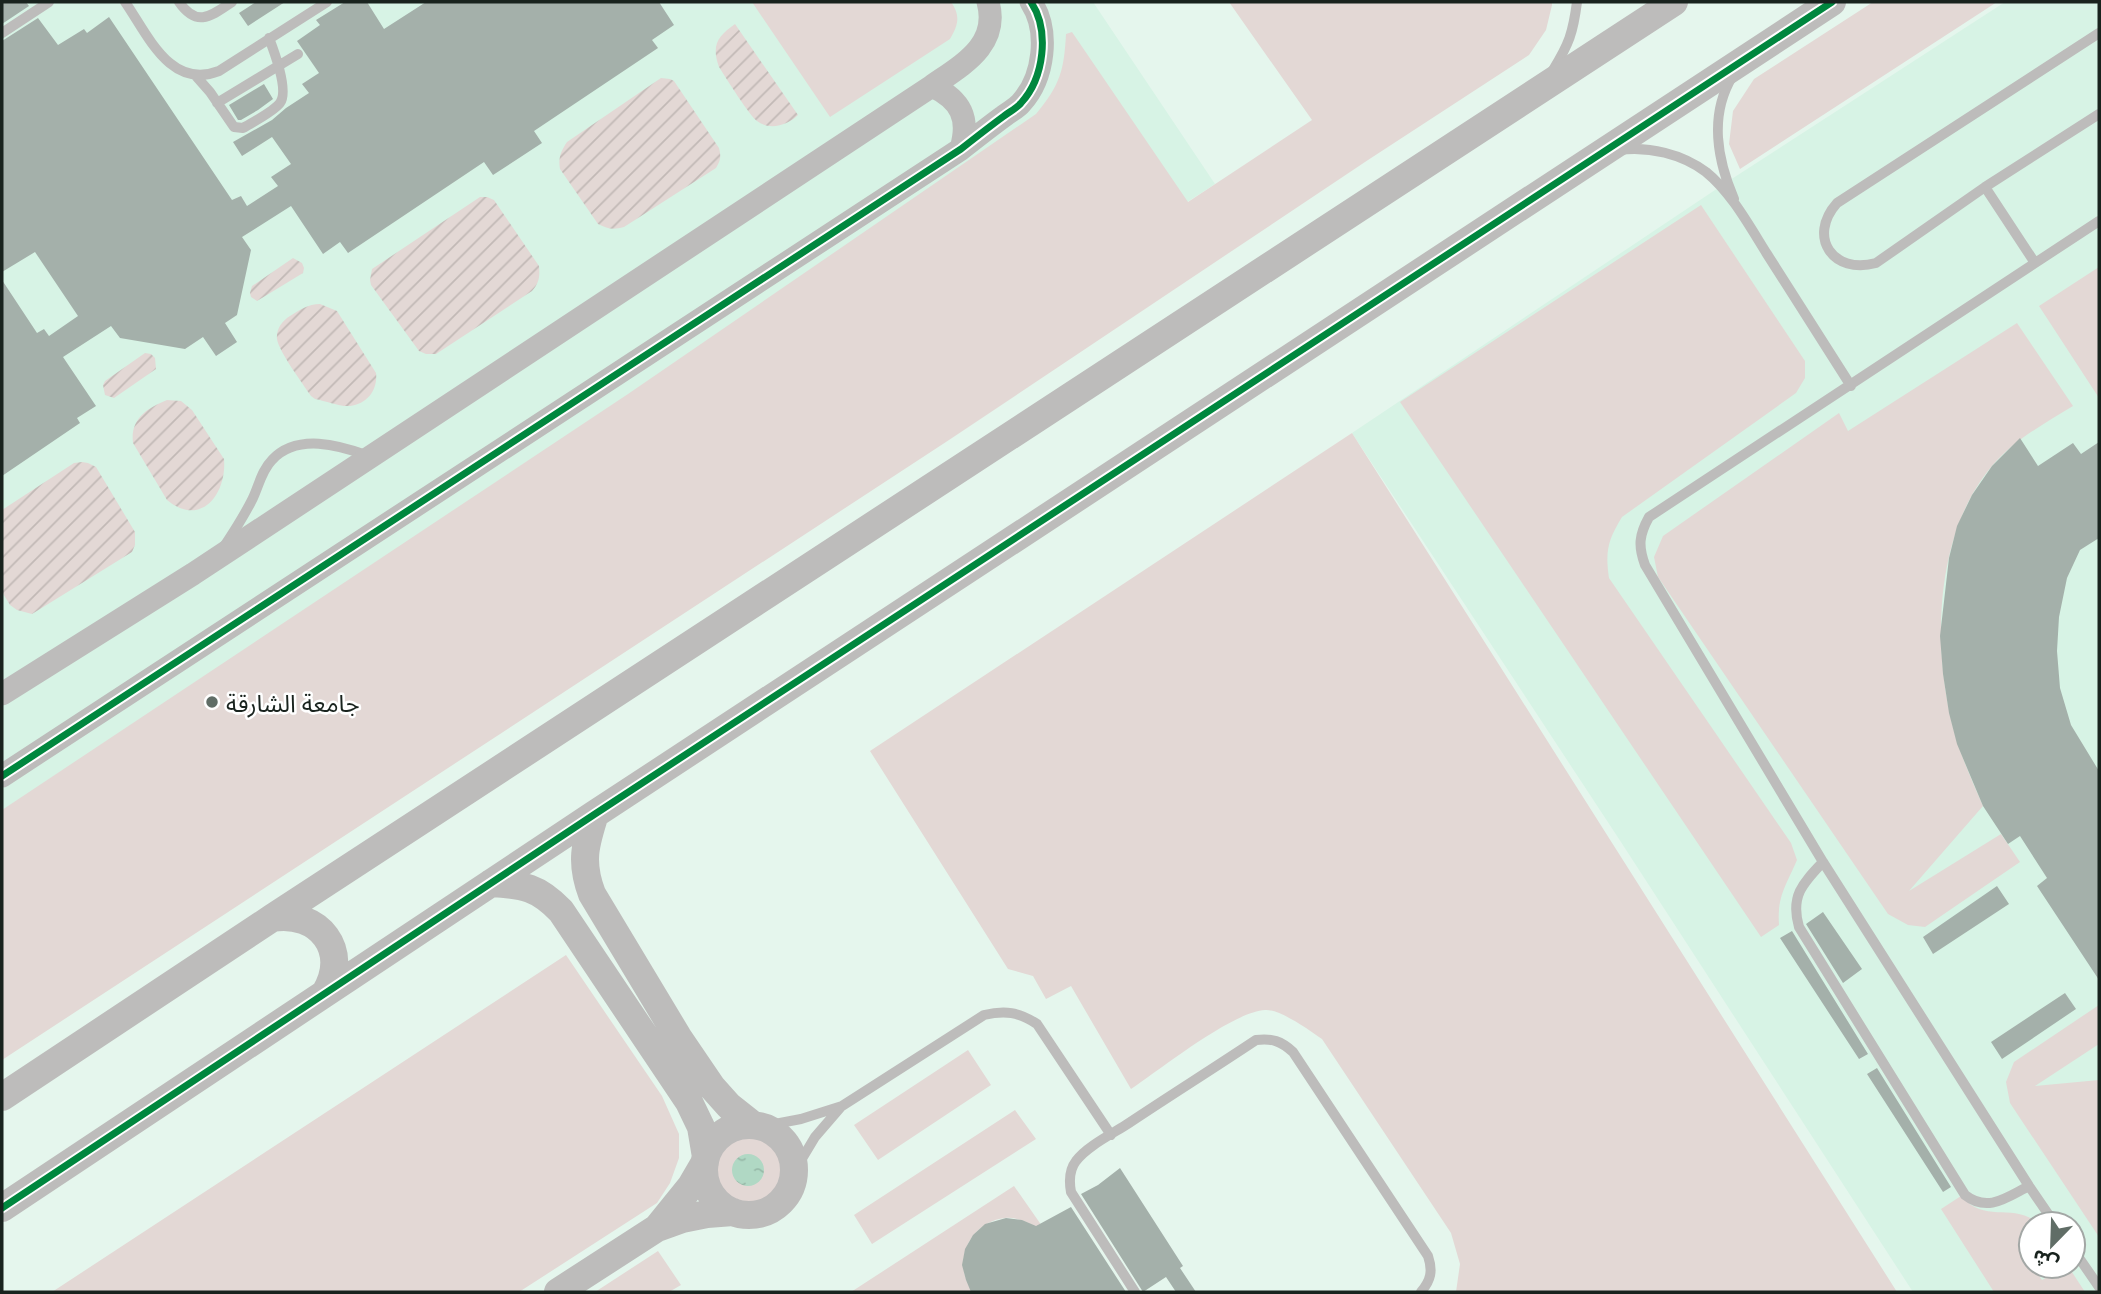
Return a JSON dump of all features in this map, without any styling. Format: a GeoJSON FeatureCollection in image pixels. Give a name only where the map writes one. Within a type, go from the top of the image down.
{"type":"FeatureCollection","features":[{"type":"Feature","properties":{"kind":"street"},"geometry":{"type":"LineString","coordinates":[[2,694],[214,560],[975,56],[985,42],[990,25],[988,2]]}},
{"type":"Feature","properties":{"kind":"street"},"geometry":{"type":"LineString","coordinates":[[2,776],[961,149],[1021,104],[1032,87],[1042,48],[1041,28],[1031,2]]}},
{"type":"Feature","properties":{"kind":"street"},"geometry":{"type":"LineString","coordinates":[[2,1097],[1674,2]]}},
{"type":"Feature","properties":{"kind":"street"},"geometry":{"type":"LineString","coordinates":[[2,1208],[491,883],[1832,2]]}},
{"type":"Feature","properties":{"kind":"street"},"geometry":{"type":"LineString","coordinates":[[932,86],[946,93],[957,104],[964,118],[965,134],[961,149]]}},
{"type":"Feature","properties":{"kind":"street"},"geometry":{"type":"LineString","coordinates":[[491,883],[531,888],[547,896],[561,911],[697,1115],[705,1160],[704,1174],[713,1198],[733,1212],[747,1215],[772,1208],[783,1199],[791,1186],[794,1172],[788,1148],[771,1131],[756,1126],[729,1106],[712,1087],[678,1037],[597,903],[586,877],[583,857],[596,814]]}},
{"type":"Feature","properties":{"kind":"street"},"geometry":{"type":"LineString","coordinates":[[272,918],[294,917],[305,920],[314,925],[329,941],[333,952],[334,973],[326,993]]}},
{"type":"Feature","properties":{"kind":"street"},"geometry":{"type":"LineString","coordinates":[[609,980],[633,963]]}},
{"type":"Feature","properties":{"kind":"street"},"geometry":{"type":"LineString","coordinates":[[657,1228],[683,1197],[713,1143],[724,1133],[737,1127],[756,1126]]}},
{"type":"Feature","properties":{"kind":"street"},"geometry":{"type":"LineString","coordinates":[[558,1292],[657,1228],[682,1219],[733,1212]]}},
{"type":"Feature","properties":{"kind":"lane"},"geometry":{"type":"LineString","coordinates":[[125,2],[165,61],[179,70],[195,75],[219,71],[327,2]]}},
{"type":"Feature","properties":{"kind":"lane"},"geometry":{"type":"LineString","coordinates":[[179,2],[189,14],[204,18],[232,2]]}},
{"type":"Feature","properties":{"kind":"lane"},"geometry":{"type":"LineString","coordinates":[[1542,87],[1568,47],[1577,2]]}},
{"type":"Feature","properties":{"kind":"lane"},"geometry":{"type":"LineString","coordinates":[[2,33],[43,3]]}},
{"type":"Feature","properties":{"kind":"lane"},"geometry":{"type":"LineString","coordinates":[[2099,49],[2095,35],[1837,203],[1824,225],[1824,238],[1829,250],[1838,260],[1850,266],[1863,267],[1876,263],[1984,187],[2099,114]]}},
{"type":"Feature","properties":{"kind":"lane"},"geometry":{"type":"LineString","coordinates":[[195,75],[234,127],[243,128],[282,100],[284,92],[269,38]]}},
{"type":"Feature","properties":{"kind":"lane"},"geometry":{"type":"LineString","coordinates":[[217,103],[298,54]]}},
{"type":"Feature","properties":{"kind":"lane"},"geometry":{"type":"LineString","coordinates":[[1738,208],[1721,166],[1717,122],[1730,80],[1742,62]]}},
{"type":"Feature","properties":{"kind":"lane"},"geometry":{"type":"LineString","coordinates":[[1601,153],[1623,149],[1667,153],[1688,161],[1707,173],[1738,208],[1851,386]]}},
{"type":"Feature","properties":{"kind":"lane"},"geometry":{"type":"LineString","coordinates":[[1984,187],[2035,263]]}},
{"type":"Feature","properties":{"kind":"lane"},"geometry":{"type":"LineString","coordinates":[[2045,1210],[1823,862],[1645,565],[1640,549],[1641,532],[1649,517],[2099,221]]}},
{"type":"Feature","properties":{"kind":"lane"},"geometry":{"type":"LineString","coordinates":[[214,560],[244,514],[264,470],[280,453],[301,444],[318,444],[336,446],[369,456]]}},
{"type":"Feature","properties":{"kind":"lane"},"geometry":{"type":"LineString","coordinates":[[1823,862],[1804,882],[1798,894],[1795,906],[1799,926],[1965,1195],[1972,1201],[1986,1204],[2029,1186]]}},
{"type":"Feature","properties":{"kind":"lane"},"geometry":{"type":"LineString","coordinates":[[756,1126],[802,1119],[842,1106],[984,1015],[1009,1012],[1037,1024],[1111,1135]]}},
{"type":"Feature","properties":{"kind":"lane"},"geometry":{"type":"LineString","coordinates":[[1135,1292],[1071,1192],[1071,1170],[1076,1161],[1111,1135],[1256,1041],[1266,1039],[1276,1040],[1293,1052],[1429,1256],[1432,1269],[1429,1282],[1421,1292]]}},
{"type":"Feature","properties":{"kind":"lane"},"geometry":{"type":"LineString","coordinates":[[794,1172],[815,1137],[842,1106]]}},
{"type":"Feature","properties":{"kind":"lane"},"geometry":{"type":"LineString","coordinates":[[2087,1269],[2099,1287]]}},
{"type":"Feature","properties":{"kind":"shaded area","name":"جامعة الشارقة"},"geometry":{"type":"Polygon","coordinates":[[[2,2],[1093,2],[1215,184],[2,978],[2,2]]]}},
{"type":"Feature","properties":{"kind":"shaded area"},"geometry":{"type":"Polygon","coordinates":[[[752,2],[951,2],[957,20],[950,39],[830,117],[752,2]]]}},
{"type":"Feature","properties":{"kind":"shaded area"},"geometry":{"type":"Polygon","coordinates":[[[1229,2],[1552,2],[1552,5],[1546,30],[1529,55],[949,440],[2,1060],[2,810],[628,394],[1036,114],[1056,86],[1064,58],[1066,34],[1072,32],[1188,202],[1312,120],[1229,2]]]}},
{"type":"Feature","properties":{"kind":"shaded area"},"geometry":{"type":"Polygon","coordinates":[[[1873,2],[1997,2],[1740,169],[1729,144],[1733,111],[1754,79],[1873,2]]]}},
{"type":"Feature","properties":{"kind":"shaded area"},"geometry":{"type":"Polygon","coordinates":[[[2005,2],[2099,2],[2099,1292],[1913,1292],[1352,433],[1727,182],[2005,2]]]}},
{"type":"Feature","properties":{"kind":"shaded area"},"geometry":{"type":"Polygon","coordinates":[[[735,24],[798,115],[789,122],[767,126],[757,121],[719,67],[716,47],[720,37],[735,24]]]}},
{"type":"Feature","properties":{"kind":"shaded area"},"geometry":{"type":"Polygon","coordinates":[[[661,78],[674,81],[719,148],[719,163],[716,168],[624,227],[605,227],[598,224],[560,169],[562,152],[567,142],[661,78]]]}},
{"type":"Feature","properties":{"kind":"shaded area"},"geometry":{"type":"Polygon","coordinates":[[[480,197],[494,200],[539,266],[538,282],[532,291],[436,354],[426,354],[419,351],[371,285],[372,269],[480,197]]]}},
{"type":"Feature","properties":{"kind":"shaded area"},"geometry":{"type":"Polygon","coordinates":[[[1701,205],[1805,361],[1805,378],[1796,393],[1622,517],[1609,546],[1608,569],[1609,578],[1791,843],[1797,860],[1781,899],[1779,925],[1761,937],[1400,402],[1701,205]]]}},
{"type":"Feature","properties":{"kind":"shaded area"},"geometry":{"type":"Polygon","coordinates":[[[293,258],[302,263],[303,273],[257,301],[251,297],[252,286],[293,258]]]}},
{"type":"Feature","properties":{"kind":"shaded area"},"geometry":{"type":"Polygon","coordinates":[[[2099,267],[2099,398],[2039,306],[2099,267]]]}},
{"type":"Feature","properties":{"kind":"shaded area"},"geometry":{"type":"Polygon","coordinates":[[[320,304],[337,311],[376,373],[375,385],[370,395],[356,405],[342,406],[311,396],[279,345],[277,332],[284,320],[304,308],[320,304]]]}},
{"type":"Feature","properties":{"kind":"shaded area"},"geometry":{"type":"Polygon","coordinates":[[[2017,323],[2073,406],[2030,433],[2001,456],[1974,492],[1960,520],[1944,583],[1941,648],[1944,680],[1955,735],[1983,806],[1909,891],[2001,834],[2020,862],[1925,927],[1908,925],[1888,914],[1658,577],[1654,557],[1663,536],[1839,413],[1848,431],[2017,323]]]}},
{"type":"Feature","properties":{"kind":"shaded area"},"geometry":{"type":"Polygon","coordinates":[[[145,353],[155,358],[156,369],[114,398],[105,395],[105,381],[145,353]]]}},
{"type":"Feature","properties":{"kind":"shaded area"},"geometry":{"type":"Polygon","coordinates":[[[167,400],[181,401],[192,410],[224,459],[224,472],[216,495],[201,509],[179,508],[167,500],[133,443],[137,421],[153,407],[167,400]]]}},
{"type":"Feature","properties":{"kind":"shaded area"},"geometry":{"type":"Polygon","coordinates":[[[1352,433],[1897,1292],[1456,1292],[1460,1264],[1451,1233],[1322,1039],[1278,1013],[1265,1010],[1251,1013],[1216,1031],[1131,1089],[1071,986],[1046,999],[1033,976],[1008,969],[870,751],[1352,433]]]}},
{"type":"Feature","properties":{"kind":"shaded area"},"geometry":{"type":"Polygon","coordinates":[[[82,462],[96,467],[135,532],[132,552],[32,614],[17,610],[10,605],[2,592],[2,510],[74,463],[82,462]]]}},
{"type":"Feature","properties":{"kind":"shaded area"},"geometry":{"type":"Polygon","coordinates":[[[566,955],[662,1096],[679,1134],[679,1158],[670,1183],[657,1203],[519,1292],[52,1292],[566,955]]]}},
{"type":"Feature","properties":{"kind":"shaded area"},"geometry":{"type":"Polygon","coordinates":[[[2099,1005],[2099,1044],[2035,1086],[2099,1080],[2099,1237],[2087,1219],[2087,1210],[2081,1210],[2010,1103],[2006,1082],[2014,1062],[2099,1005]]]}},
{"type":"Feature","properties":{"kind":"shaded area"},"geometry":{"type":"Polygon","coordinates":[[[968,1050],[991,1085],[878,1160],[854,1125],[968,1050]]]}},
{"type":"Feature","properties":{"kind":"shaded area"},"geometry":{"type":"Polygon","coordinates":[[[1015,1110],[1036,1139],[872,1244],[854,1215],[1015,1110]]]}},
{"type":"Feature","properties":{"kind":"shaded area"},"geometry":{"type":"Polygon","coordinates":[[[748,1136],[761,1139],[772,1146],[779,1157],[782,1170],[779,1183],[772,1194],[761,1201],[748,1204],[735,1201],[724,1194],[717,1183],[714,1170],[717,1157],[724,1146],[735,1139],[748,1136]]]}},
{"type":"Feature","properties":{"kind":"shaded area"},"geometry":{"type":"Polygon","coordinates":[[[1014,1186],[1088,1292],[1060,1292],[1051,1278],[1036,1227],[1021,1220],[1005,1218],[982,1227],[967,1246],[964,1269],[973,1292],[851,1292],[1014,1186]]]}},
{"type":"Feature","properties":{"kind":"shaded area"},"geometry":{"type":"Polygon","coordinates":[[[1961,1196],[1980,1209],[2017,1214],[2017,1280],[2077,1280],[2085,1292],[1994,1292],[1941,1209],[1961,1196]]]}},
{"type":"Feature","properties":{"kind":"shaded area"},"geometry":{"type":"Polygon","coordinates":[[[658,1251],[681,1285],[669,1292],[595,1292],[658,1251]]]}},
{"type":"Feature","properties":{"kind":"water"},"geometry":{"type":"Polygon","coordinates":[[[748,1154],[759,1159],[764,1170],[759,1181],[748,1186],[737,1181],[732,1170],[737,1159],[748,1154]]]}},
{"type":"Feature","properties":{"kind":"building"},"geometry":{"type":"Polygon","coordinates":[[[2,2],[26,2],[29,6],[2,24],[2,2]]]}},
{"type":"Feature","properties":{"kind":"building"},"geometry":{"type":"Polygon","coordinates":[[[256,2],[285,2],[248,26],[239,13],[256,2]]]}},
{"type":"Feature","properties":{"kind":"building"},"geometry":{"type":"Polygon","coordinates":[[[345,2],[367,2],[384,29],[426,2],[659,2],[674,25],[652,40],[658,48],[534,131],[542,143],[493,175],[484,162],[348,253],[340,242],[323,254],[291,206],[242,237],[251,250],[237,315],[225,323],[237,342],[216,356],[203,337],[185,349],[120,338],[111,326],[63,357],[96,406],[77,418],[80,423],[2,476],[2,280],[37,333],[44,329],[49,336],[78,316],[35,252],[2,272],[2,41],[38,18],[58,45],[84,29],[87,33],[109,17],[232,200],[241,196],[247,206],[278,186],[271,177],[291,164],[272,137],[242,156],[233,142],[272,120],[309,93],[302,84],[319,73],[297,41],[320,25],[316,20],[345,2]]]}},
{"type":"Feature","properties":{"kind":"building"},"geometry":{"type":"Polygon","coordinates":[[[264,84],[273,99],[238,120],[229,105],[264,84]]]}},
{"type":"Feature","properties":{"kind":"building"},"geometry":{"type":"Polygon","coordinates":[[[2020,438],[2038,466],[2073,443],[2081,454],[2099,442],[2099,538],[2080,550],[2067,578],[2059,617],[2057,651],[2060,688],[2071,725],[2099,771],[2099,980],[2037,886],[2047,878],[2020,836],[2008,844],[1983,806],[1957,744],[1943,674],[1940,636],[1949,558],[1957,526],[1972,495],[1992,466],[2020,438]]]}},
{"type":"Feature","properties":{"kind":"building"},"geometry":{"type":"Polygon","coordinates":[[[1997,886],[2009,904],[1933,954],[1923,937],[1997,886]]]}},
{"type":"Feature","properties":{"kind":"building"},"geometry":{"type":"Polygon","coordinates":[[[1823,912],[1862,969],[1843,983],[1806,924],[1823,912]]]}},
{"type":"Feature","properties":{"kind":"building"},"geometry":{"type":"Polygon","coordinates":[[[1792,931],[1868,1054],[1859,1059],[1780,938],[1792,931]]]}},
{"type":"Feature","properties":{"kind":"building"},"geometry":{"type":"Polygon","coordinates":[[[2065,993],[2076,1009],[2002,1059],[1991,1042],[2065,993]]]}},
{"type":"Feature","properties":{"kind":"building"},"geometry":{"type":"Polygon","coordinates":[[[1877,1068],[1951,1187],[1943,1192],[1867,1074],[1877,1068]]]}},
{"type":"Feature","properties":{"kind":"building"},"geometry":{"type":"Polygon","coordinates":[[[1120,1168],[1183,1266],[1180,1268],[1196,1292],[1176,1292],[1166,1277],[1143,1292],[1081,1194],[1120,1168]]]}},
{"type":"Feature","properties":{"kind":"building"},"geometry":{"type":"Polygon","coordinates":[[[1071,1207],[1126,1292],[971,1292],[962,1265],[965,1249],[973,1235],[985,1224],[1006,1218],[1022,1220],[1036,1226],[1071,1207]]]}},
{"type":"Feature","properties":{"kind":"cycle path"},"geometry":{"type":"LineString","coordinates":[[2,776],[961,149],[1021,103],[1035,81],[1042,54],[1042,40],[1041,26],[1031,2]]}},
{"type":"Feature","properties":{"kind":"cycle path"},"geometry":{"type":"LineString","coordinates":[[2,1208],[595,814],[1832,2]]}},
{"type":"Feature","properties":{"kind":"place","name":"جامعة الشارقة"},"geometry":{"type":"Point","coordinates":[212,702]}}]}
